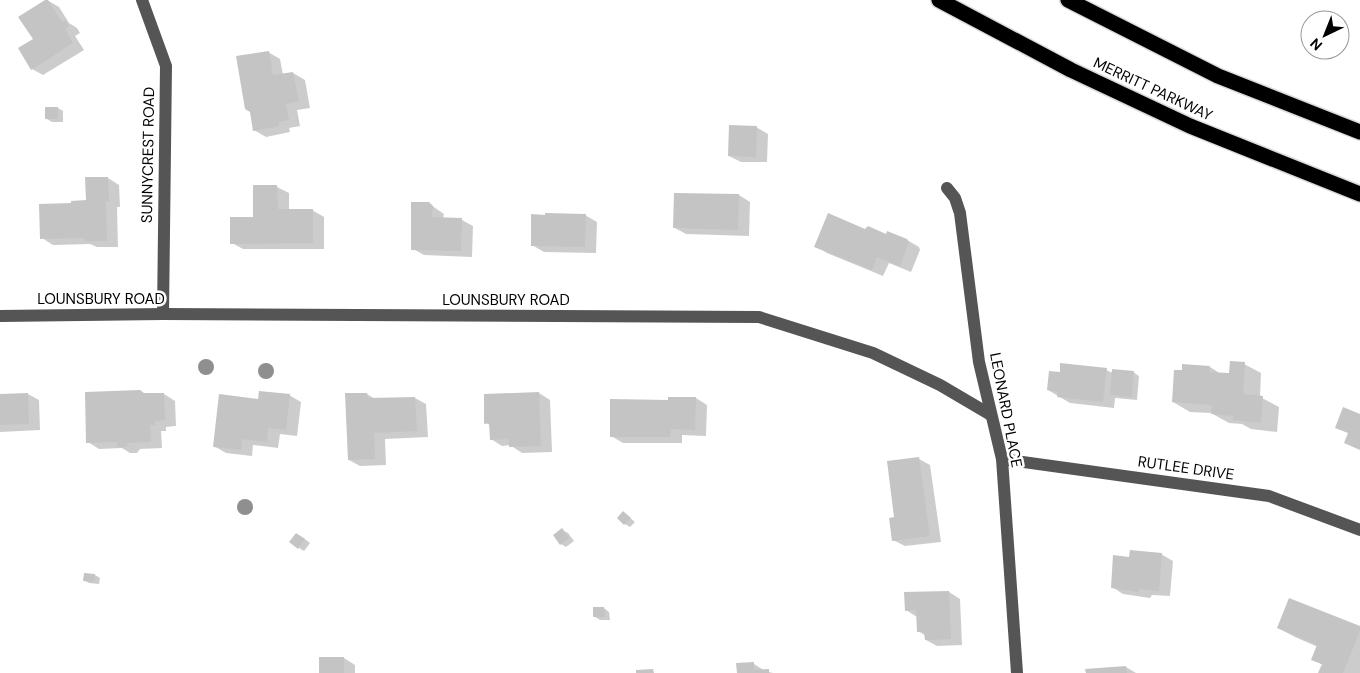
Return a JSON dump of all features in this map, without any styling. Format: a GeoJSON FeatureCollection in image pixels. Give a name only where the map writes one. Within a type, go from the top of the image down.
{"type":"FeatureCollection","features":[{"type":"Feature","properties":{"kind":"highway","name":"MERRITT PARKWAY"},"geometry":{"type":"LineString","coordinates":[[939,0],[1071,70],[1190,126],[1360,194]]}},
{"type":"Feature","properties":{"kind":"highway"},"geometry":{"type":"LineString","coordinates":[[1068,0],[1218,76],[1360,132]]}},
{"type":"Feature","properties":{"kind":"street","name":"SUNNYCREST ROAD"},"geometry":{"type":"LineString","coordinates":[[142,0],[166,66],[163,314]]}},
{"type":"Feature","properties":{"kind":"street","name":"LEONARD PLACE"},"geometry":{"type":"LineString","coordinates":[[947,188],[955,198],[960,213],[979,362],[1002,459],[1017,673]]}},
{"type":"Feature","properties":{"kind":"street","name":"LOUNSBURY ROAD"},"geometry":{"type":"LineString","coordinates":[[0,316],[163,314],[759,317],[873,353],[940,385],[991,415]]}},
{"type":"Feature","properties":{"kind":"street","name":"RUTLEE DRIVE"},"geometry":{"type":"LineString","coordinates":[[1002,459],[1269,496],[1360,530]]}},
{"type":"Feature","properties":{"kind":"building"},"geometry":{"type":"Polygon","coordinates":[[[48,0],[62,22],[65,20],[69,26],[65,29],[73,43],[31,70],[18,48],[33,39],[18,17],[48,0]]]}},
{"type":"Feature","properties":{"kind":"building"},"geometry":{"type":"Polygon","coordinates":[[[269,51],[273,75],[293,72],[299,101],[286,104],[289,120],[279,122],[279,126],[253,131],[250,112],[245,109],[236,56],[269,51]]]}},
{"type":"Feature","properties":{"kind":"building"},"geometry":{"type":"Polygon","coordinates":[[[45,107],[58,107],[58,119],[45,119],[45,107]]]}},
{"type":"Feature","properties":{"kind":"building"},"geometry":{"type":"Polygon","coordinates":[[[729,125],[757,126],[756,157],[728,156],[729,125]]]}},
{"type":"Feature","properties":{"kind":"building"},"geometry":{"type":"Polygon","coordinates":[[[85,177],[108,177],[109,201],[106,201],[107,241],[84,241],[84,238],[40,239],[39,204],[71,203],[71,201],[86,200],[85,177]]]}},
{"type":"Feature","properties":{"kind":"building"},"geometry":{"type":"Polygon","coordinates":[[[253,185],[277,185],[278,209],[313,209],[313,243],[230,244],[230,217],[253,217],[253,185]]]}},
{"type":"Feature","properties":{"kind":"building"},"geometry":{"type":"Polygon","coordinates":[[[674,193],[739,194],[738,230],[673,228],[674,193]]]}},
{"type":"Feature","properties":{"kind":"building"},"geometry":{"type":"Polygon","coordinates":[[[411,202],[429,202],[433,206],[432,217],[462,218],[461,251],[411,250],[411,202]]]}},
{"type":"Feature","properties":{"kind":"building"},"geometry":{"type":"Polygon","coordinates":[[[545,213],[586,214],[585,247],[531,246],[531,214],[545,215],[545,213]]]}},
{"type":"Feature","properties":{"kind":"building"},"geometry":{"type":"Polygon","coordinates":[[[828,213],[865,229],[868,226],[886,234],[887,231],[907,239],[909,242],[900,266],[877,257],[872,270],[814,247],[828,213]]]}},
{"type":"Feature","properties":{"kind":"building"},"geometry":{"type":"Polygon","coordinates":[[[1230,361],[1245,362],[1243,394],[1263,396],[1261,423],[1233,420],[1233,416],[1211,414],[1212,405],[1172,402],[1174,370],[1182,370],[1182,364],[1210,366],[1209,372],[1229,373],[1230,361]]]}},
{"type":"Feature","properties":{"kind":"building"},"geometry":{"type":"Polygon","coordinates":[[[1060,363],[1107,368],[1103,402],[1057,397],[1058,392],[1047,390],[1049,371],[1060,372],[1060,363]]]}},
{"type":"Feature","properties":{"kind":"building"},"geometry":{"type":"Polygon","coordinates":[[[1112,369],[1134,371],[1132,397],[1110,395],[1112,369]]]}},
{"type":"Feature","properties":{"kind":"building"},"geometry":{"type":"Polygon","coordinates":[[[140,390],[144,393],[164,393],[165,420],[155,421],[155,425],[150,425],[151,442],[128,443],[126,447],[117,447],[117,442],[86,443],[85,392],[140,390]]]}},
{"type":"Feature","properties":{"kind":"building"},"geometry":{"type":"Polygon","coordinates":[[[259,391],[290,394],[286,430],[268,428],[267,442],[242,439],[241,450],[213,447],[219,394],[258,399],[259,391]]]}},
{"type":"Feature","properties":{"kind":"building"},"geometry":{"type":"Polygon","coordinates":[[[539,392],[541,446],[509,447],[509,439],[490,440],[489,423],[484,424],[484,394],[539,392]]]}},
{"type":"Feature","properties":{"kind":"building"},"geometry":{"type":"Polygon","coordinates":[[[28,393],[29,424],[0,425],[0,394],[28,393]]]}},
{"type":"Feature","properties":{"kind":"building"},"geometry":{"type":"Polygon","coordinates":[[[345,393],[367,393],[368,398],[415,397],[417,431],[374,433],[375,459],[348,460],[345,393]]]}},
{"type":"Feature","properties":{"kind":"building"},"geometry":{"type":"Polygon","coordinates":[[[668,397],[696,397],[695,430],[671,429],[670,437],[610,437],[610,399],[668,400],[668,397]]]}},
{"type":"Feature","properties":{"kind":"building"},"geometry":{"type":"Polygon","coordinates":[[[1343,407],[1360,414],[1360,450],[1344,443],[1348,433],[1335,428],[1343,407]]]}},
{"type":"Feature","properties":{"kind":"building"},"geometry":{"type":"Polygon","coordinates":[[[919,457],[930,536],[892,541],[889,518],[894,517],[887,461],[919,457]]]}},
{"type":"Feature","properties":{"kind":"building"},"geometry":{"type":"Polygon","coordinates":[[[623,511],[631,518],[624,525],[617,518],[623,511]]]}},
{"type":"Feature","properties":{"kind":"building"},"geometry":{"type":"Polygon","coordinates":[[[562,528],[569,538],[560,545],[553,535],[562,528]]]}},
{"type":"Feature","properties":{"kind":"building"},"geometry":{"type":"Polygon","coordinates":[[[296,533],[305,539],[298,549],[289,542],[296,533]]]}},
{"type":"Feature","properties":{"kind":"building"},"geometry":{"type":"Polygon","coordinates":[[[1130,550],[1162,553],[1159,591],[1140,589],[1138,592],[1111,588],[1113,555],[1129,557],[1130,550]]]}},
{"type":"Feature","properties":{"kind":"building"},"geometry":{"type":"Polygon","coordinates":[[[84,573],[95,574],[94,582],[83,581],[84,573]]]}},
{"type":"Feature","properties":{"kind":"building"},"geometry":{"type":"Polygon","coordinates":[[[949,591],[951,639],[925,640],[924,632],[917,632],[916,610],[905,611],[904,592],[949,591]]]}},
{"type":"Feature","properties":{"kind":"building"},"geometry":{"type":"Polygon","coordinates":[[[1289,598],[1360,626],[1360,631],[1343,673],[1318,673],[1322,664],[1311,660],[1317,645],[1277,628],[1289,598]]]}},
{"type":"Feature","properties":{"kind":"building"},"geometry":{"type":"Polygon","coordinates":[[[593,607],[604,607],[605,617],[593,617],[593,607]]]}},
{"type":"Feature","properties":{"kind":"building"},"geometry":{"type":"Polygon","coordinates":[[[319,657],[344,657],[344,673],[319,673],[319,657]]]}},
{"type":"Feature","properties":{"kind":"building"},"geometry":{"type":"Polygon","coordinates":[[[754,662],[754,670],[769,669],[769,673],[737,673],[736,663],[754,662]]]}},
{"type":"Feature","properties":{"kind":"building"},"geometry":{"type":"Polygon","coordinates":[[[1126,666],[1127,673],[1086,673],[1085,669],[1126,666]]]}},
{"type":"Feature","properties":{"kind":"building"},"geometry":{"type":"Polygon","coordinates":[[[653,669],[654,673],[636,673],[636,670],[653,669]]]}}]}
